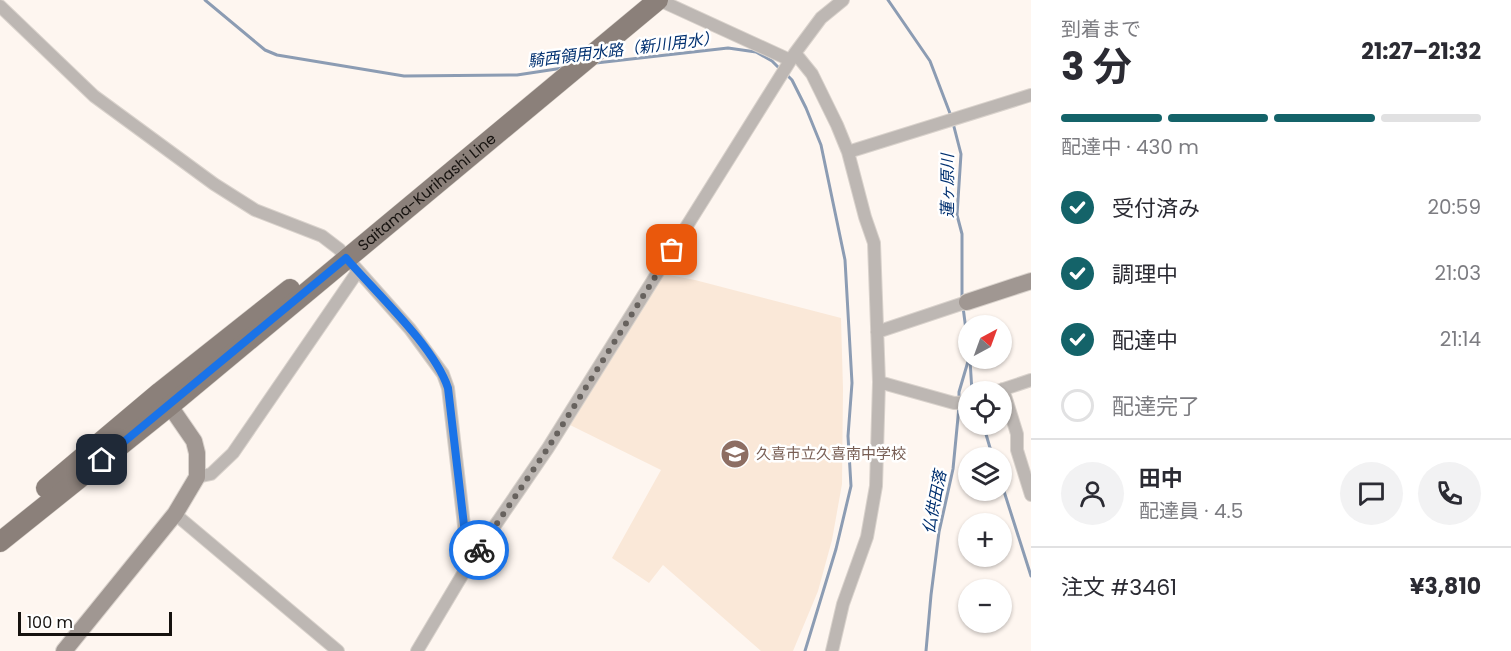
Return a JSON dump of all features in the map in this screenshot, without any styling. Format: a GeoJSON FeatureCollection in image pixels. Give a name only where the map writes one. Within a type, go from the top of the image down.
{"type":"FeatureCollection","features":[{"type":"Feature","properties":{"kind":"main road","name":"Saitama-Kurihashi Line"},"geometry":{"type":"LineString","coordinates":[[348,259],[638,0]]}},
{"type":"Feature","properties":{"kind":"main road","name":"Saitama-Kurihashi Line"},"geometry":{"type":"LineString","coordinates":[[0,527],[348,259],[658,0]]}},
{"type":"Feature","properties":{"kind":"main road","name":"Saitama-Kurihashi Line"},"geometry":{"type":"LineString","coordinates":[[0,542],[165,398]]}},
{"type":"Feature","properties":{"kind":"street"},"geometry":{"type":"LineString","coordinates":[[658,0],[793,57],[812,75],[837,124],[848,152],[874,243],[879,382],[876,486],[867,537],[843,604],[832,651]]}},
{"type":"Feature","properties":{"kind":"street"},"geometry":{"type":"LineString","coordinates":[[417,651],[470,562],[548,448],[793,57],[821,18],[843,0]]}},
{"type":"Feature","properties":{"kind":"street"},"geometry":{"type":"LineString","coordinates":[[0,6],[94,96],[214,184],[255,210],[322,236],[348,259],[410,329],[443,374],[448,388],[470,562]]}},
{"type":"Feature","properties":{"kind":"street"},"geometry":{"type":"LineString","coordinates":[[848,152],[1031,95]]}},
{"type":"Feature","properties":{"kind":"street"},"geometry":{"type":"LineString","coordinates":[[197,477],[211,474],[233,453],[348,259]]}},
{"type":"Feature","properties":{"kind":"street"},"geometry":{"type":"LineString","coordinates":[[877,332],[1031,281]]}},
{"type":"Feature","properties":{"kind":"street"},"geometry":{"type":"LineString","coordinates":[[1012,386],[1031,380]]}},
{"type":"Feature","properties":{"kind":"street"},"geometry":{"type":"LineString","coordinates":[[879,382],[958,403]]}},
{"type":"Feature","properties":{"kind":"street"},"geometry":{"type":"LineString","coordinates":[[64,651],[175,514],[187,498],[197,477],[197,453],[194,441],[165,398]]}},
{"type":"Feature","properties":{"kind":"street"},"geometry":{"type":"LineString","coordinates":[[1012,421],[1017,434],[1017,450],[1031,495]]}},
{"type":"Feature","properties":{"kind":"street"},"geometry":{"type":"LineString","coordinates":[[175,514],[338,651]]}},
{"type":"Feature","properties":{"kind":"shaded area","name":"久喜市立久喜南中学校"},"geometry":{"type":"Polygon","coordinates":[[[664,274],[841,318],[842,484],[832,540],[818,591],[793,651],[761,651],[663,565],[649,583],[612,558],[661,470],[570,425],[664,274]]]}},
{"type":"Feature","properties":{"kind":"waterway","name":"騎西領用水路（新川用水）"},"geometry":{"type":"LineString","coordinates":[[205,0],[265,50],[277,55],[404,76],[517,75],[563,68]]}},
{"type":"Feature","properties":{"kind":"waterway","name":"蓮ヶ原川"},"geometry":{"type":"LineString","coordinates":[[888,0],[930,61],[951,116]]}},
{"type":"Feature","properties":{"kind":"waterway","name":"騎西領用水路（新川用水）"},"geometry":{"type":"LineString","coordinates":[[596,63],[728,48],[756,52],[772,61],[781,70]]}},
{"type":"Feature","properties":{"kind":"waterway","name":"騎西領用水路（新川用水）"},"geometry":{"type":"LineString","coordinates":[[786,74],[792,80],[806,108],[821,145],[845,260],[852,383],[848,436],[851,486],[836,549],[805,651]]}},
{"type":"Feature","properties":{"kind":"waterway","name":"蓮ヶ原川"},"geometry":{"type":"LineString","coordinates":[[953,123],[961,154],[957,215],[962,234],[962,297]]}},
{"type":"Feature","properties":{"kind":"waterway","name":"蓮ヶ原川"},"geometry":{"type":"LineString","coordinates":[[963,307],[964,315]]}},
{"type":"Feature","properties":{"kind":"waterway","name":"仏供田落"},"geometry":{"type":"LineString","coordinates":[[962,381],[966,369]]}},
{"type":"Feature","properties":{"kind":"waterway","name":"蓮ヶ原川"},"geometry":{"type":"LineString","coordinates":[[971,369],[971,381]]}},
{"type":"Feature","properties":{"kind":"waterway","name":"仏供田落"},"geometry":{"type":"LineString","coordinates":[[926,651],[939,532],[953,469],[958,417]]}},
{"type":"Feature","properties":{"kind":"waterway","name":"蓮ヶ原川"},"geometry":{"type":"LineString","coordinates":[[986,435],[990,447]]}},
{"type":"Feature","properties":{"kind":"waterway","name":"蓮ヶ原川"},"geometry":{"type":"LineString","coordinates":[[1007,501],[1031,576]]}},
{"type":"Feature","properties":{"kind":"way so far"},"geometry":{"type":"LineString","coordinates":[[479,550],[548,448],[672,250]]}},
{"type":"Feature","properties":{"kind":"place","name":"久喜市立久喜南中学校"},"geometry":{"type":"Point","coordinates":[735,454]}},
{"type":"Feature","properties":{"kind":"route"},"geometry":{"type":"LineString","coordinates":[[102,460],[346,258],[410,329],[443,374],[448,388],[470,562],[479,550]]}}]}
